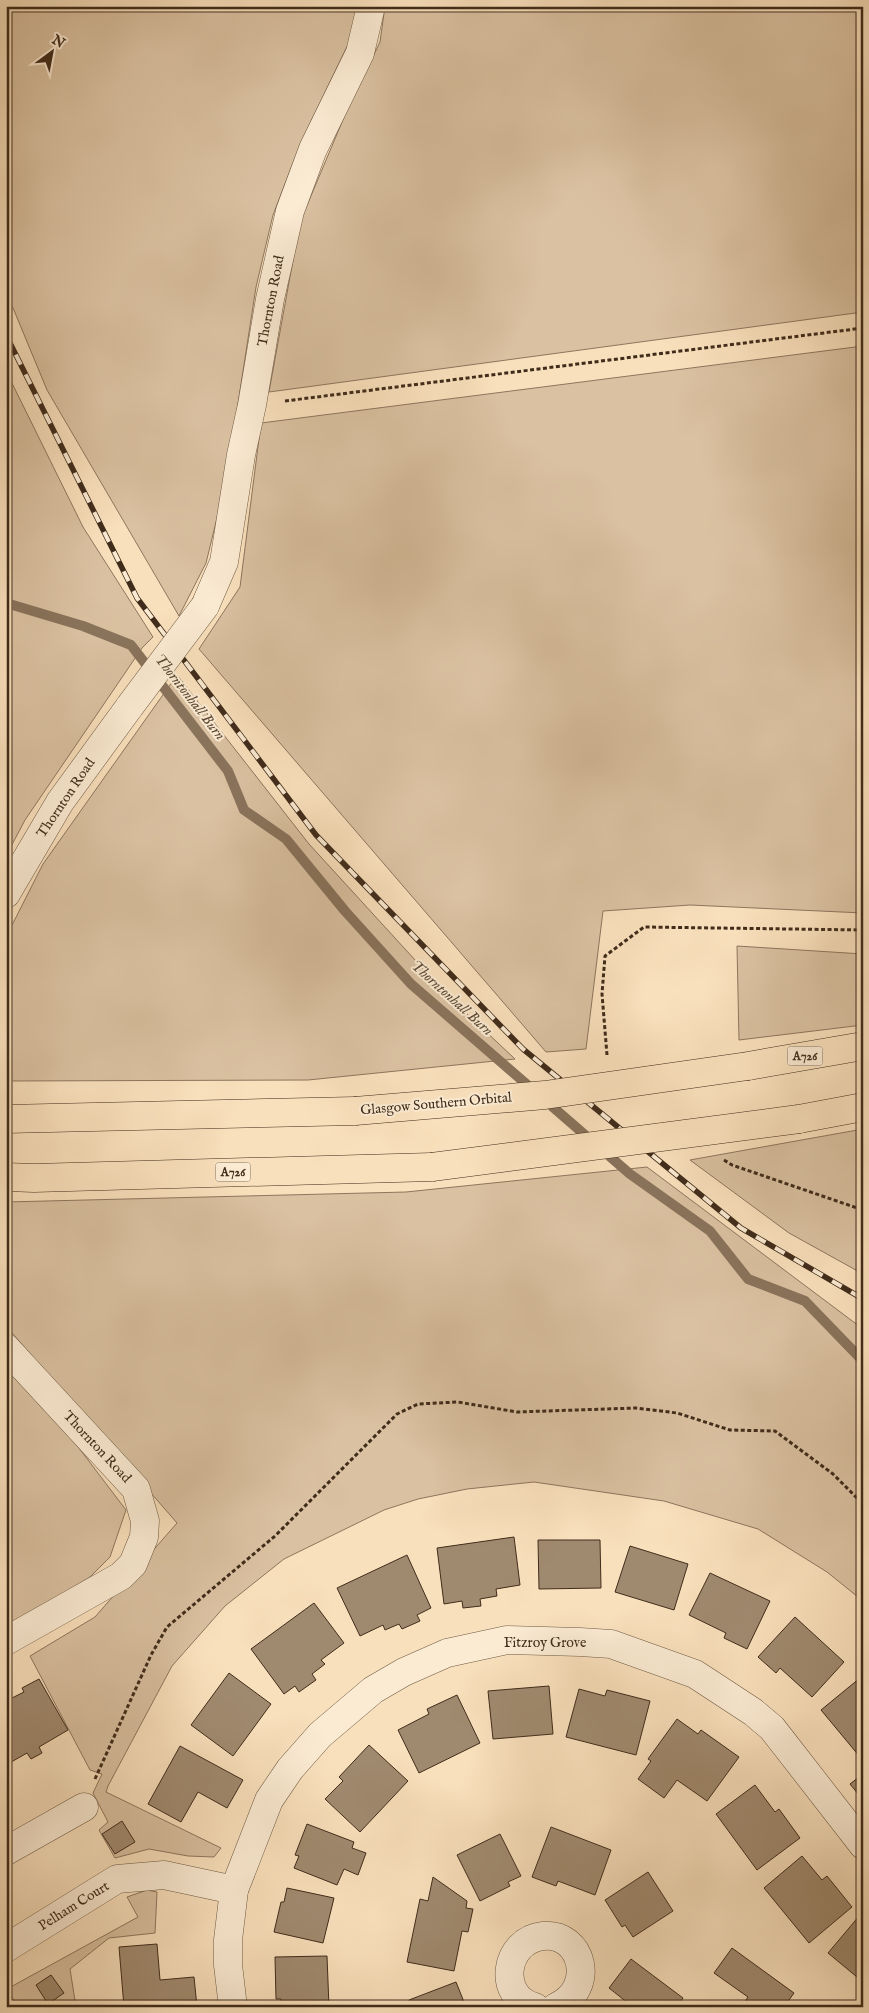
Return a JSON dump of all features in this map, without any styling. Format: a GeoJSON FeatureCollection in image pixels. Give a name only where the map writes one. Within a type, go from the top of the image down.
{"type":"FeatureCollection","features":[{"type":"Feature","properties":{"kind":"highway","name":"Glasgow Southern Orbital"},"geometry":{"type":"LineString","coordinates":[[16,1119],[355,1112],[544,1095],[748,1066],[863,1046]]}},
{"type":"Feature","properties":{"kind":"highway","name":"A726"},"geometry":{"type":"LineString","coordinates":[[6,1177],[34,1178],[432,1167],[799,1119],[863,1107]]}},
{"type":"Feature","properties":{"kind":"street","name":"Thornton Road"},"geometry":{"type":"LineString","coordinates":[[6,894],[60,802],[205,606],[224,562],[241,455],[252,405],[270,299],[290,211],[313,149],[360,53],[371,6]]}},
{"type":"Feature","properties":{"kind":"street","name":"Thornton Road"},"geometry":{"type":"LineString","coordinates":[[6,1348],[136,1489],[146,1521],[144,1537],[139,1552],[132,1564],[121,1576],[6,1641]]}},
{"type":"Feature","properties":{"kind":"street","name":"Fitzroy Grove"},"geometry":{"type":"LineString","coordinates":[[234,2007],[228,1965],[228,1940],[234,1890],[269,1800],[290,1769],[320,1735],[373,1690],[404,1672],[447,1653],[507,1640],[611,1644],[694,1674],[753,1712],[772,1728],[863,1845]]}},
{"type":"Feature","properties":{"kind":"street"},"geometry":{"type":"LineString","coordinates":[[6,1850],[84,1807]]}},
{"type":"Feature","properties":{"kind":"street","name":"Pelham Court"},"geometry":{"type":"LineString","coordinates":[[6,1948],[117,1879],[164,1875],[234,1890]]}},
{"type":"Feature","properties":{"kind":"street"},"geometry":{"type":"LineString","coordinates":[[535,2007],[520,1999],[513,1989],[509,1977],[510,1965],[514,1954],[522,1944],[533,1938],[545,1936],[567,1943],[575,1952],[580,1962],[582,1974],[580,1985],[574,1995],[565,2003],[556,2007]]}},
{"type":"Feature","properties":{"kind":"path"},"geometry":{"type":"LineString","coordinates":[[252,405],[863,328]]}},
{"type":"Feature","properties":{"kind":"path"},"geometry":{"type":"LineString","coordinates":[[84,1807],[151,1655],[168,1627],[275,1536],[396,1414],[418,1404],[458,1402],[517,1412],[636,1408],[677,1412],[730,1430],[774,1431],[833,1474],[863,1504]]}},
{"type":"Feature","properties":{"kind":"path"},"geometry":{"type":"LineString","coordinates":[[6,1997],[12,2007]]}},
{"type":"Feature","properties":{"kind":"shaded area"},"geometry":{"type":"Polygon","coordinates":[[[6,6],[358,6],[354,32],[301,142],[273,215],[256,287],[226,481],[206,563],[179,616],[47,390],[6,291],[6,6]]]}},
{"type":"Feature","properties":{"kind":"shaded area"},"geometry":{"type":"Polygon","coordinates":[[[385,6],[863,6],[863,312],[269,392],[300,222],[345,115],[380,42],[385,6]]]}},
{"type":"Feature","properties":{"kind":"shaded area"},"geometry":{"type":"Polygon","coordinates":[[[863,346],[863,913],[690,905],[603,911],[586,1049],[546,1052],[199,649],[240,587],[261,423],[863,346]]]}},
{"type":"Feature","properties":{"kind":"shaded area"},"geometry":{"type":"Polygon","coordinates":[[[6,371],[83,527],[153,637],[142,648],[25,820],[6,856],[6,371]]]}},
{"type":"Feature","properties":{"kind":"shaded area"},"geometry":{"type":"Polygon","coordinates":[[[177,675],[309,844],[448,996],[515,1059],[308,1080],[6,1081],[6,937],[43,864],[177,675]]]}},
{"type":"Feature","properties":{"kind":"shaded area"},"geometry":{"type":"Polygon","coordinates":[[[737,946],[863,954],[863,1025],[739,1040],[737,946]]]}},
{"type":"Feature","properties":{"kind":"shaded area"},"geometry":{"type":"Polygon","coordinates":[[[863,1129],[863,1274],[789,1233],[690,1160],[863,1129]]]}},
{"type":"Feature","properties":{"kind":"shaded area"},"geometry":{"type":"Polygon","coordinates":[[[647,1167],[863,1329],[863,1601],[827,1572],[758,1529],[664,1501],[534,1482],[467,1489],[418,1499],[384,1510],[284,1559],[225,1606],[172,1666],[108,1786],[106,1792],[221,1848],[214,1857],[188,1856],[149,1849],[115,1858],[99,1830],[108,1822],[93,1793],[102,1774],[90,1770],[30,1656],[95,1617],[177,1523],[6,1326],[6,1202],[406,1192],[647,1167]]]}},
{"type":"Feature","properties":{"kind":"shaded area"},"geometry":{"type":"Polygon","coordinates":[[[6,1358],[63,1427],[126,1510],[110,1557],[90,1577],[6,1628],[6,1358]]]}},
{"type":"Feature","properties":{"kind":"shaded area"},"geometry":{"type":"Polygon","coordinates":[[[147,1890],[157,1892],[155,1933],[109,1938],[70,1969],[76,2007],[18,2007],[7,1989],[138,1917],[127,1897],[147,1890]]]}},
{"type":"Feature","properties":{"kind":"building"},"geometry":{"type":"Polygon","coordinates":[[[514,1537],[520,1585],[496,1589],[497,1596],[480,1599],[481,1606],[463,1608],[462,1601],[444,1604],[437,1548],[514,1537]]]}},
{"type":"Feature","properties":{"kind":"building"},"geometry":{"type":"Polygon","coordinates":[[[538,1540],[600,1540],[601,1588],[539,1589],[538,1540]]]}},
{"type":"Feature","properties":{"kind":"building"},"geometry":{"type":"Polygon","coordinates":[[[630,1546],[688,1564],[674,1610],[615,1592],[630,1546]]]}},
{"type":"Feature","properties":{"kind":"building"},"geometry":{"type":"Polygon","coordinates":[[[407,1555],[431,1608],[417,1615],[420,1621],[402,1629],[399,1624],[385,1630],[383,1625],[360,1636],[337,1588],[407,1555]]]}},
{"type":"Feature","properties":{"kind":"building"},"geometry":{"type":"Polygon","coordinates":[[[710,1573],[770,1601],[747,1649],[724,1638],[726,1633],[689,1615],[710,1573]]]}},
{"type":"Feature","properties":{"kind":"building"},"geometry":{"type":"Polygon","coordinates":[[[314,1603],[344,1643],[321,1660],[325,1664],[312,1674],[316,1680],[299,1692],[295,1686],[284,1694],[251,1649],[314,1603]]]}},
{"type":"Feature","properties":{"kind":"building"},"geometry":{"type":"Polygon","coordinates":[[[795,1617],[844,1662],[812,1697],[780,1668],[776,1673],[758,1657],[795,1617]]]}},
{"type":"Feature","properties":{"kind":"building"},"geometry":{"type":"Polygon","coordinates":[[[229,1673],[271,1704],[233,1756],[191,1725],[229,1673]]]}},
{"type":"Feature","properties":{"kind":"building"},"geometry":{"type":"Polygon","coordinates":[[[860,1678],[863,1682],[863,1755],[860,1757],[821,1710],[860,1678]]]}},
{"type":"Feature","properties":{"kind":"building"},"geometry":{"type":"Polygon","coordinates":[[[39,1679],[68,1730],[39,1747],[42,1753],[31,1759],[27,1753],[6,1765],[6,1701],[24,1692],[22,1688],[39,1679]]]}},
{"type":"Feature","properties":{"kind":"building"},"geometry":{"type":"Polygon","coordinates":[[[549,1686],[553,1734],[493,1739],[488,1691],[549,1686]]]}},
{"type":"Feature","properties":{"kind":"building"},"geometry":{"type":"Polygon","coordinates":[[[579,1689],[605,1696],[607,1690],[650,1701],[636,1755],[566,1737],[579,1689]]]}},
{"type":"Feature","properties":{"kind":"building"},"geometry":{"type":"Polygon","coordinates":[[[457,1695],[480,1743],[419,1773],[398,1730],[429,1714],[427,1709],[457,1695]]]}},
{"type":"Feature","properties":{"kind":"building"},"geometry":{"type":"Polygon","coordinates":[[[677,1719],[698,1734],[701,1730],[739,1757],[707,1801],[677,1780],[664,1798],[638,1779],[651,1761],[648,1759],[677,1719]]]}},
{"type":"Feature","properties":{"kind":"building"},"geometry":{"type":"Polygon","coordinates":[[[369,1745],[408,1781],[360,1832],[325,1799],[343,1781],[339,1777],[369,1745]]]}},
{"type":"Feature","properties":{"kind":"building"},"geometry":{"type":"Polygon","coordinates":[[[180,1746],[243,1780],[227,1808],[198,1792],[181,1822],[148,1804],[180,1746]]]}},
{"type":"Feature","properties":{"kind":"building"},"geometry":{"type":"Polygon","coordinates":[[[863,1774],[863,1800],[850,1784],[863,1774]]]}},
{"type":"Feature","properties":{"kind":"building"},"geometry":{"type":"Polygon","coordinates":[[[755,1785],[775,1812],[779,1809],[800,1838],[757,1870],[716,1814],[755,1785]]]}},
{"type":"Feature","properties":{"kind":"building"},"geometry":{"type":"Polygon","coordinates":[[[122,1821],[135,1842],[115,1854],[102,1834],[122,1821]]]}},
{"type":"Feature","properties":{"kind":"building"},"geometry":{"type":"Polygon","coordinates":[[[307,1824],[354,1842],[352,1848],[366,1853],[358,1875],[344,1869],[337,1885],[294,1868],[299,1856],[295,1855],[307,1824]]]}},
{"type":"Feature","properties":{"kind":"building"},"geometry":{"type":"Polygon","coordinates":[[[551,1827],[611,1850],[595,1895],[558,1881],[556,1886],[532,1877],[551,1827]]]}},
{"type":"Feature","properties":{"kind":"building"},"geometry":{"type":"Polygon","coordinates":[[[500,1834],[521,1876],[508,1882],[510,1886],[480,1901],[457,1855],[500,1834]]]}},
{"type":"Feature","properties":{"kind":"building"},"geometry":{"type":"Polygon","coordinates":[[[802,1856],[822,1880],[827,1876],[852,1907],[809,1943],[764,1888],[802,1856]]]}},
{"type":"Feature","properties":{"kind":"building"},"geometry":{"type":"Polygon","coordinates":[[[648,1872],[673,1911],[633,1937],[625,1925],[622,1927],[605,1900],[648,1872]]]}},
{"type":"Feature","properties":{"kind":"building"},"geometry":{"type":"Polygon","coordinates":[[[433,1877],[467,1901],[466,1908],[473,1909],[468,1932],[462,1931],[454,1971],[407,1962],[420,1899],[428,1901],[433,1877]]]}},
{"type":"Feature","properties":{"kind":"building"},"geometry":{"type":"Polygon","coordinates":[[[287,1888],[334,1898],[323,1943],[274,1932],[281,1902],[284,1902],[287,1888]]]}},
{"type":"Feature","properties":{"kind":"building"},"geometry":{"type":"Polygon","coordinates":[[[860,1915],[863,1917],[863,1982],[828,1953],[860,1915]]]}},
{"type":"Feature","properties":{"kind":"building"},"geometry":{"type":"Polygon","coordinates":[[[157,1944],[160,1980],[194,1977],[197,2007],[124,2007],[119,1947],[157,1944]]]}},
{"type":"Feature","properties":{"kind":"building"},"geometry":{"type":"Polygon","coordinates":[[[732,1948],[794,1993],[784,2007],[742,2006],[748,1997],[714,1973],[732,1948]]]}},
{"type":"Feature","properties":{"kind":"building"},"geometry":{"type":"Polygon","coordinates":[[[327,1956],[329,2007],[281,2007],[281,1999],[276,1999],[275,1957],[327,1956]]]}},
{"type":"Feature","properties":{"kind":"building"},"geometry":{"type":"Polygon","coordinates":[[[631,1959],[683,1998],[677,2007],[633,2007],[609,1988],[631,1959]]]}},
{"type":"Feature","properties":{"kind":"building"},"geometry":{"type":"Polygon","coordinates":[[[51,1975],[64,1993],[48,2004],[36,1985],[51,1975]]]}},
{"type":"Feature","properties":{"kind":"building"},"geometry":{"type":"Polygon","coordinates":[[[456,1982],[466,2007],[412,2007],[409,2000],[456,1982]]]}},
{"type":"Feature","properties":{"kind":"waterway","name":"Thorntonhall Burn"},"geometry":{"type":"LineString","coordinates":[[6,603],[83,626],[131,645],[228,771],[244,810],[286,839],[345,911],[411,984],[630,1174],[710,1231],[748,1279],[805,1301],[863,1361]]}},
{"type":"Feature","properties":{"kind":"railway"},"geometry":{"type":"LineString","coordinates":[[6,335],[137,598],[316,835],[523,1049],[741,1228],[863,1299]]}}]}
